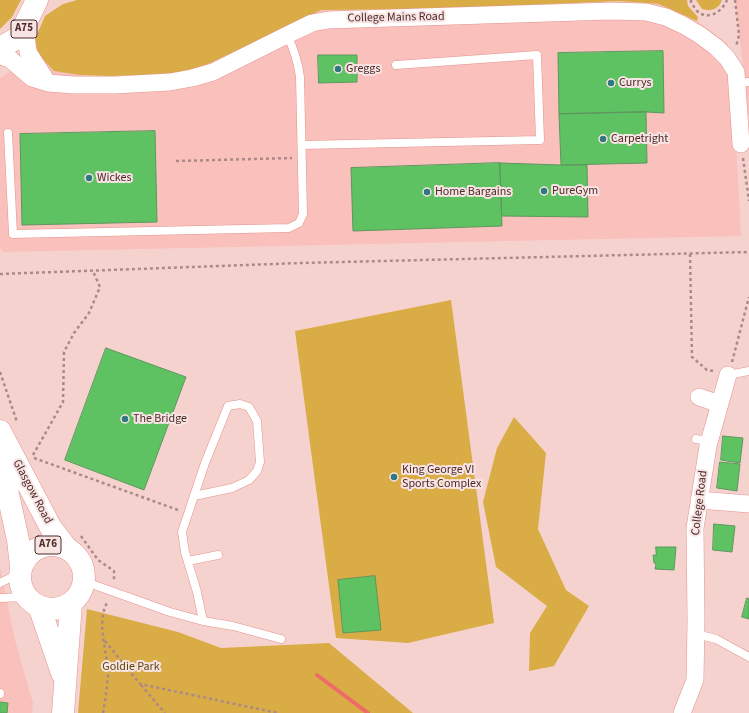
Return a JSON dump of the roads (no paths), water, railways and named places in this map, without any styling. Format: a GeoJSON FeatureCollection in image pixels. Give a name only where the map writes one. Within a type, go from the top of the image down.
{"type":"FeatureCollection","features":[{"type":"Feature","properties":{"kind":"main road","name":"A75"},"geometry":{"type":"LineString","coordinates":[[0,48],[19,38],[30,14],[47,0]]}},
{"type":"Feature","properties":{"kind":"main road","name":"Glasgow Road"},"geometry":{"type":"LineString","coordinates":[[6,429],[50,528],[67,549]]}},
{"type":"Feature","properties":{"kind":"main road","name":"Glasgow Road"},"geometry":{"type":"LineString","coordinates":[[6,429],[3,471],[18,540],[21,569]]}},
{"type":"Feature","properties":{"kind":"main road","name":"A76"},"geometry":{"type":"LineString","coordinates":[[64,713],[71,603],[77,597],[84,582],[83,572],[75,555],[67,549],[56,545],[45,546],[35,549],[27,557],[21,569],[20,582],[22,590],[33,602],[65,682]]}},
{"type":"Feature","properties":{"kind":"main road"},"geometry":{"type":"LineString","coordinates":[[33,602],[47,609],[64,607],[71,603]]}},
{"type":"Feature","properties":{"kind":"street","name":"College Mains Road"},"geometry":{"type":"LineString","coordinates":[[0,56],[10,59],[32,78],[48,83],[74,85],[115,85],[170,82],[213,72],[287,34],[312,23],[328,20],[611,11],[646,12],[666,17],[700,35],[716,47],[727,58],[740,79]]}},
{"type":"Feature","properties":{"kind":"street"},"geometry":{"type":"LineString","coordinates":[[30,14],[28,52],[48,83]]}},
{"type":"Feature","properties":{"kind":"street"},"geometry":{"type":"LineString","coordinates":[[740,79],[741,144]]}},
{"type":"Feature","properties":{"kind":"street","name":"College Road"},"geometry":{"type":"LineString","coordinates":[[682,713],[695,680],[695,528],[699,500],[703,440],[720,404],[728,375]]}},
{"type":"Feature","properties":{"kind":"street"},"geometry":{"type":"LineString","coordinates":[[699,398],[720,404]]}},
{"type":"Feature","properties":{"kind":"street"},"geometry":{"type":"LineString","coordinates":[[699,500],[749,504]]}},
{"type":"Feature","properties":{"kind":"lane"},"geometry":{"type":"LineString","coordinates":[[8,133],[13,234],[289,228],[299,223],[303,214],[300,77],[298,63],[287,34]]}},
{"type":"Feature","properties":{"kind":"lane"},"geometry":{"type":"LineString","coordinates":[[302,145],[540,140],[537,55],[396,65]]}},
{"type":"Feature","properties":{"kind":"lane"},"geometry":{"type":"LineString","coordinates":[[728,375],[749,371]]}},
{"type":"Feature","properties":{"kind":"lane"},"geometry":{"type":"LineString","coordinates":[[194,496],[232,488],[249,480],[257,472],[260,462],[257,421],[249,407],[240,404],[228,406],[205,463],[188,513],[182,532],[203,621]]}},
{"type":"Feature","properties":{"kind":"lane"},"geometry":{"type":"LineString","coordinates":[[188,562],[218,555]]}},
{"type":"Feature","properties":{"kind":"lane"},"geometry":{"type":"LineString","coordinates":[[0,583],[21,569]]}},
{"type":"Feature","properties":{"kind":"lane"},"geometry":{"type":"LineString","coordinates":[[84,582],[170,612],[203,621],[233,626],[281,639]]}},
{"type":"Feature","properties":{"kind":"lane"},"geometry":{"type":"LineString","coordinates":[[0,598],[33,602]]}},
{"type":"Feature","properties":{"kind":"lane"},"geometry":{"type":"LineString","coordinates":[[696,634],[716,639],[749,657]]}},
{"type":"Feature","properties":{"kind":"waterway"},"geometry":{"type":"LineString","coordinates":[[317,675],[368,713]]}},
{"type":"Feature","properties":{"kind":"place","name":"Greggs"},"geometry":{"type":"Point","coordinates":[338,69]}},
{"type":"Feature","properties":{"kind":"place","name":"Currys"},"geometry":{"type":"Point","coordinates":[611,83]}},
{"type":"Feature","properties":{"kind":"place","name":"Carpetright"},"geometry":{"type":"Point","coordinates":[603,139]}},
{"type":"Feature","properties":{"kind":"place","name":"Wickes"},"geometry":{"type":"Point","coordinates":[89,178]}},
{"type":"Feature","properties":{"kind":"place","name":"PureGym"},"geometry":{"type":"Point","coordinates":[544,191]}},
{"type":"Feature","properties":{"kind":"place","name":"Home Bargains"},"geometry":{"type":"Point","coordinates":[427,192]}},
{"type":"Feature","properties":{"kind":"place","name":"The Bridge"},"geometry":{"type":"Point","coordinates":[125,419]}},
{"type":"Feature","properties":{"kind":"place","name":"King George VI Sports Complex"},"geometry":{"type":"Point","coordinates":[394,477]}},
{"type":"Feature","properties":{"kind":"park label","name":"Goldie Park"},"geometry":{"type":"Point","coordinates":[131,667]}}]}
